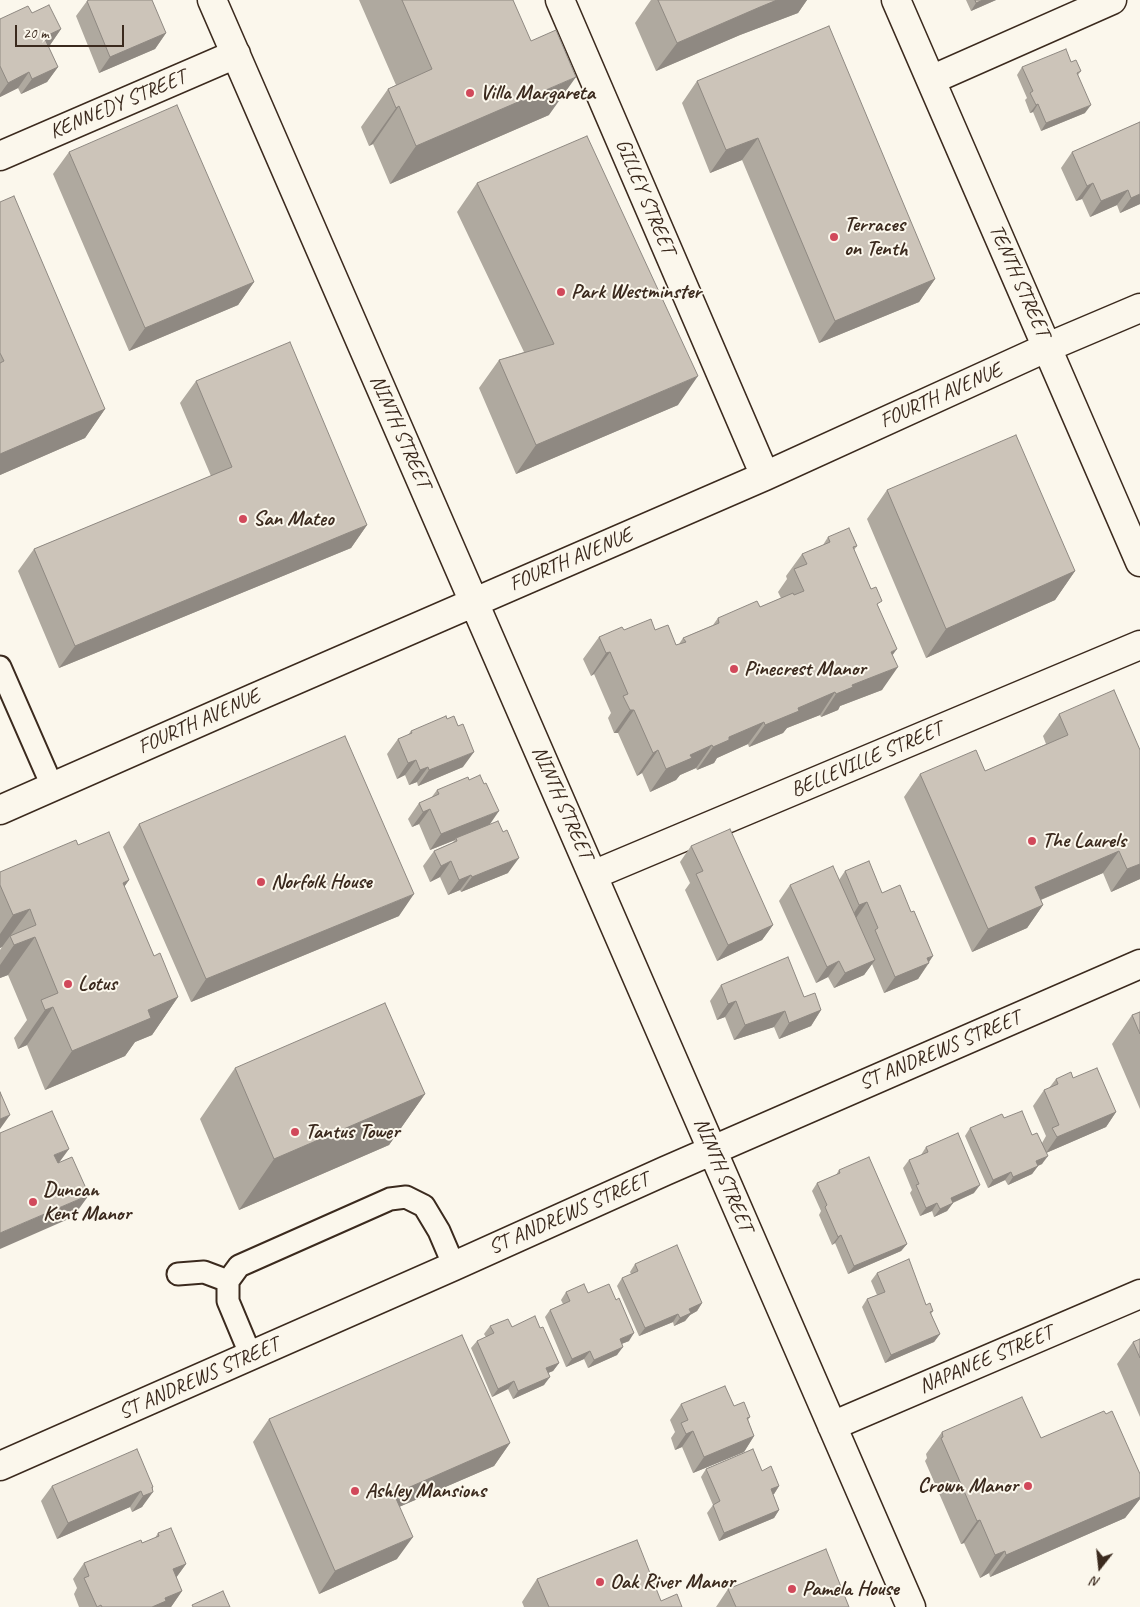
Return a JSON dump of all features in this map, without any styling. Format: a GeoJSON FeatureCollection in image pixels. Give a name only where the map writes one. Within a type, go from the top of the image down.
{"type":"FeatureCollection","features":[{"type":"Feature","properties":{"kind":"street","name":"NINTH STREET"},"geometry":{"type":"LineString","coordinates":[[212,0],[911,1607]]}},
{"type":"Feature","properties":{"kind":"street","name":"GILLEY STREET"},"geometry":{"type":"LineString","coordinates":[[560,0],[765,476]]}},
{"type":"Feature","properties":{"kind":"street","name":"TENTH STREET"},"geometry":{"type":"LineString","coordinates":[[896,0],[1140,562]]}},
{"type":"Feature","properties":{"kind":"street"},"geometry":{"type":"LineString","coordinates":[[930,80],[1112,0]]}},
{"type":"Feature","properties":{"kind":"street","name":"KENNEDY STREET"},"geometry":{"type":"LineString","coordinates":[[0,156],[236,54]]}},
{"type":"Feature","properties":{"kind":"street","name":"FOURTH AVENUE"},"geometry":{"type":"LineString","coordinates":[[0,810],[765,476],[1140,308]]}},
{"type":"Feature","properties":{"kind":"street","name":"BELLEVILLE STREET"},"geometry":{"type":"LineString","coordinates":[[593,875],[1140,644]]}},
{"type":"Feature","properties":{"kind":"street","name":"ST ANDREWS STREET"},"geometry":{"type":"LineString","coordinates":[[0,1466],[713,1150],[1140,964]]}},
{"type":"Feature","properties":{"kind":"street","name":"NAPANEE STREET"},"geometry":{"type":"LineString","coordinates":[[832,1426],[1140,1294]]}},
{"type":"Feature","properties":{"kind":"lane"},"geometry":{"type":"LineString","coordinates":[[0,667],[53,788]]}},
{"type":"Feature","properties":{"kind":"lane"},"geometry":{"type":"LineString","coordinates":[[251,1356],[228,1301],[228,1281],[239,1266],[390,1199],[406,1197],[424,1206],[439,1231],[454,1266]]}},
{"type":"Feature","properties":{"kind":"lane"},"geometry":{"type":"LineString","coordinates":[[178,1274],[204,1272],[228,1281]]}},
{"type":"Feature","properties":{"kind":"building"},"geometry":{"type":"Polygon","coordinates":[[[152,0],[166,33],[110,57],[87,1],[152,0]]]}},
{"type":"Feature","properties":{"kind":"building"},"geometry":{"type":"Polygon","coordinates":[[[402,0],[513,0],[531,41],[556,30],[576,77],[416,146],[399,106],[396,108],[388,89],[432,69],[402,0]]]}},
{"type":"Feature","properties":{"kind":"building"},"geometry":{"type":"Polygon","coordinates":[[[658,0],[777,0],[677,43],[658,0]]]}},
{"type":"Feature","properties":{"kind":"building"},"geometry":{"type":"Polygon","coordinates":[[[49,5],[61,29],[44,37],[58,67],[32,79],[29,72],[8,83],[0,66],[0,19],[28,6],[32,13],[49,5]]]}},
{"type":"Feature","properties":{"kind":"building","name":"Terraces on Tenth"},"geometry":{"type":"Polygon","coordinates":[[[829,26],[935,279],[835,321],[758,138],[726,150],[697,81],[829,26]]]}},
{"type":"Feature","properties":{"kind":"building"},"geometry":{"type":"Polygon","coordinates":[[[1066,49],[1071,62],[1076,60],[1081,71],[1077,73],[1091,105],[1046,123],[1038,104],[1036,105],[1030,93],[1033,91],[1022,67],[1066,49]]]}},
{"type":"Feature","properties":{"kind":"building"},"geometry":{"type":"Polygon","coordinates":[[[177,105],[254,282],[145,328],[69,152],[177,105]]]}},
{"type":"Feature","properties":{"kind":"building"},"geometry":{"type":"Polygon","coordinates":[[[1140,122],[1140,194],[1131,198],[1128,190],[1101,201],[1093,183],[1087,186],[1072,152],[1140,122]]]}},
{"type":"Feature","properties":{"kind":"building","name":"Park Westminster"},"geometry":{"type":"Polygon","coordinates":[[[587,136],[698,376],[536,445],[499,360],[554,344],[477,183],[587,136]]]}},
{"type":"Feature","properties":{"kind":"building"},"geometry":{"type":"Polygon","coordinates":[[[14,196],[105,409],[0,454],[0,363],[4,361],[0,353],[0,202],[14,196]]]}},
{"type":"Feature","properties":{"kind":"building","name":"San Mateo"},"geometry":{"type":"Polygon","coordinates":[[[290,342],[367,525],[75,646],[34,549],[232,467],[196,381],[290,342]]]}},
{"type":"Feature","properties":{"kind":"building"},"geometry":{"type":"Polygon","coordinates":[[[1016,435],[1075,571],[946,629],[887,490],[1016,435]]]}},
{"type":"Feature","properties":{"kind":"building","name":"Pinecrest Manor"},"geometry":{"type":"Polygon","coordinates":[[[849,528],[857,546],[853,547],[871,589],[876,587],[882,601],[877,604],[897,649],[891,652],[898,667],[798,708],[799,711],[765,725],[764,722],[729,737],[729,740],[690,755],[692,758],[666,769],[658,750],[653,753],[634,710],[630,710],[623,696],[628,694],[610,652],[606,653],[599,637],[622,627],[624,630],[651,619],[655,630],[668,625],[676,645],[686,642],[683,638],[719,623],[718,618],[757,601],[760,607],[793,593],[794,595],[804,591],[794,569],[807,564],[802,554],[830,542],[828,537],[849,528]]]}},
{"type":"Feature","properties":{"kind":"building","name":"The Laurels"},"geometry":{"type":"Polygon","coordinates":[[[1114,690],[1140,750],[1140,864],[1127,869],[1119,851],[1035,887],[1043,905],[988,929],[920,774],[976,750],[985,771],[1068,735],[1059,714],[1114,690]]]}},
{"type":"Feature","properties":{"kind":"building"},"geometry":{"type":"Polygon","coordinates":[[[446,716],[447,719],[454,716],[458,726],[463,724],[474,752],[429,770],[428,767],[420,770],[416,760],[408,763],[398,739],[412,733],[411,731],[446,716]]]}},
{"type":"Feature","properties":{"kind":"building","name":"Norfolk House"},"geometry":{"type":"Polygon","coordinates":[[[345,736],[414,894],[206,979],[139,824],[345,736]]]}},
{"type":"Feature","properties":{"kind":"building"},"geometry":{"type":"Polygon","coordinates":[[[480,775],[484,784],[486,783],[499,811],[441,834],[430,809],[423,812],[419,803],[439,794],[437,790],[468,777],[469,780],[480,775]]]}},
{"type":"Feature","properties":{"kind":"building"},"geometry":{"type":"Polygon","coordinates":[[[498,821],[503,832],[507,830],[519,858],[472,877],[471,875],[459,880],[451,861],[441,866],[434,851],[457,841],[456,838],[498,821]]]}},
{"type":"Feature","properties":{"kind":"building"},"geometry":{"type":"Polygon","coordinates":[[[730,829],[773,925],[728,945],[696,874],[703,871],[691,846],[730,829]]]}},
{"type":"Feature","properties":{"kind":"building"},"geometry":{"type":"Polygon","coordinates":[[[109,832],[129,880],[123,883],[154,956],[160,953],[178,997],[148,1010],[151,1018],[72,1051],[53,1007],[45,1010],[41,1000],[58,993],[35,937],[14,945],[10,936],[36,925],[30,909],[13,915],[0,885],[0,872],[76,840],[78,845],[109,832]]]}},
{"type":"Feature","properties":{"kind":"building"},"geometry":{"type":"Polygon","coordinates":[[[869,861],[882,893],[900,885],[911,912],[914,911],[933,956],[927,958],[929,963],[895,977],[875,930],[878,928],[867,902],[859,905],[845,871],[869,861]]]}},
{"type":"Feature","properties":{"kind":"building"},"geometry":{"type":"Polygon","coordinates":[[[833,866],[875,960],[845,973],[839,961],[827,967],[790,885],[833,866]]]}},
{"type":"Feature","properties":{"kind":"building"},"geometry":{"type":"Polygon","coordinates":[[[788,957],[804,997],[815,993],[821,1010],[789,1023],[785,1011],[745,1025],[736,1001],[728,1004],[721,985],[788,957]]]}},
{"type":"Feature","properties":{"kind":"building"},"geometry":{"type":"Polygon","coordinates":[[[385,1003],[425,1094],[274,1159],[235,1068],[385,1003]]]}},
{"type":"Feature","properties":{"kind":"building"},"geometry":{"type":"Polygon","coordinates":[[[1140,1012],[1140,1034],[1132,1015],[1140,1012]]]}},
{"type":"Feature","properties":{"kind":"building"},"geometry":{"type":"Polygon","coordinates":[[[1097,1068],[1116,1112],[1057,1137],[1052,1128],[1059,1125],[1044,1090],[1058,1084],[1056,1079],[1071,1072],[1073,1078],[1097,1068]]]}},
{"type":"Feature","properties":{"kind":"building"},"geometry":{"type":"Polygon","coordinates":[[[0,1092],[10,1115],[0,1119],[0,1092]]]}},
{"type":"Feature","properties":{"kind":"building","name":"Duncan Kent Manor"},"geometry":{"type":"Polygon","coordinates":[[[52,1111],[69,1149],[54,1155],[58,1163],[72,1157],[89,1195],[0,1233],[0,1133],[52,1111]]]}},
{"type":"Feature","properties":{"kind":"building"},"geometry":{"type":"Polygon","coordinates":[[[1022,1111],[1032,1135],[1037,1133],[1048,1156],[1036,1161],[1038,1166],[1013,1177],[1011,1172],[993,1180],[970,1128],[1002,1114],[1004,1118],[1022,1111]]]}},
{"type":"Feature","properties":{"kind":"building"},"geometry":{"type":"Polygon","coordinates":[[[958,1133],[980,1185],[951,1198],[953,1203],[940,1209],[937,1203],[926,1208],[916,1185],[919,1184],[909,1160],[928,1152],[926,1147],[958,1133]]]}},
{"type":"Feature","properties":{"kind":"building"},"geometry":{"type":"Polygon","coordinates":[[[869,1157],[907,1244],[854,1266],[841,1235],[838,1237],[817,1183],[840,1173],[839,1170],[869,1157]]]}},
{"type":"Feature","properties":{"kind":"building"},"geometry":{"type":"Polygon","coordinates":[[[677,1245],[702,1303],[689,1309],[691,1313],[680,1318],[678,1314],[645,1328],[622,1278],[638,1271],[635,1264],[677,1245]]]}},
{"type":"Feature","properties":{"kind":"building"},"geometry":{"type":"Polygon","coordinates":[[[909,1259],[926,1305],[930,1303],[933,1311],[930,1312],[940,1334],[891,1355],[867,1299],[885,1292],[877,1273],[909,1259]]]}},
{"type":"Feature","properties":{"kind":"building"},"geometry":{"type":"Polygon","coordinates":[[[584,1284],[588,1293],[609,1284],[616,1300],[619,1298],[634,1333],[620,1339],[623,1347],[594,1360],[590,1351],[572,1359],[550,1310],[570,1301],[566,1292],[584,1284]]]}},
{"type":"Feature","properties":{"kind":"building"},"geometry":{"type":"Polygon","coordinates":[[[535,1316],[540,1328],[543,1327],[559,1363],[546,1368],[550,1377],[518,1391],[514,1381],[498,1389],[477,1341],[494,1333],[490,1326],[508,1319],[512,1327],[535,1316]]]}},
{"type":"Feature","properties":{"kind":"building","name":"Ashley Mansions"},"geometry":{"type":"Polygon","coordinates":[[[462,1335],[510,1443],[394,1494],[413,1537],[335,1571],[269,1419],[462,1335]]]}},
{"type":"Feature","properties":{"kind":"building"},"geometry":{"type":"Polygon","coordinates":[[[1140,1339],[1140,1358],[1133,1342],[1140,1339]]]}},
{"type":"Feature","properties":{"kind":"building"},"geometry":{"type":"Polygon","coordinates":[[[725,1386],[734,1406],[744,1402],[750,1417],[747,1418],[754,1436],[704,1457],[693,1431],[686,1434],[681,1423],[688,1420],[681,1404],[725,1386]]]}},
{"type":"Feature","properties":{"kind":"building","name":"Crown Manor"},"geometry":{"type":"Polygon","coordinates":[[[1022,1397],[1041,1438],[1104,1411],[1106,1414],[1112,1411],[1140,1474],[1140,1497],[1006,1555],[1005,1551],[995,1555],[980,1520],[977,1521],[941,1438],[943,1437],[942,1432],[1022,1397]]]}},
{"type":"Feature","properties":{"kind":"building"},"geometry":{"type":"Polygon","coordinates":[[[137,1449],[153,1487],[153,1492],[143,1496],[141,1491],[68,1523],[52,1486],[137,1449]]]}},
{"type":"Feature","properties":{"kind":"building"},"geometry":{"type":"Polygon","coordinates":[[[753,1449],[762,1471],[771,1466],[779,1486],[771,1489],[779,1510],[724,1533],[713,1505],[720,1501],[706,1469],[753,1449]]]}},
{"type":"Feature","properties":{"kind":"building"},"geometry":{"type":"Polygon","coordinates":[[[171,1528],[186,1564],[173,1569],[182,1591],[165,1598],[166,1601],[152,1607],[102,1607],[101,1605],[97,1607],[84,1578],[89,1576],[84,1563],[141,1540],[142,1543],[159,1536],[158,1533],[171,1528]]]}},
{"type":"Feature","properties":{"kind":"building"},"geometry":{"type":"Polygon","coordinates":[[[637,1540],[661,1601],[677,1594],[682,1607],[549,1607],[537,1579],[637,1540]]]}},
{"type":"Feature","properties":{"kind":"building"},"geometry":{"type":"Polygon","coordinates":[[[826,1549],[849,1607],[736,1607],[728,1589],[826,1549]]]}},
{"type":"Feature","properties":{"kind":"building"},"geometry":{"type":"Polygon","coordinates":[[[223,1591],[230,1607],[193,1607],[192,1605],[223,1591]]]}},
{"type":"Feature","properties":{"kind":"place","name":"Villa Margareta"},"geometry":{"type":"Point","coordinates":[470,93]}},
{"type":"Feature","properties":{"kind":"place","name":"Terraces on Tenth"},"geometry":{"type":"Point","coordinates":[834,237]}},
{"type":"Feature","properties":{"kind":"place","name":"Park Westminster"},"geometry":{"type":"Point","coordinates":[561,292]}},
{"type":"Feature","properties":{"kind":"place","name":"San Mateo"},"geometry":{"type":"Point","coordinates":[243,519]}},
{"type":"Feature","properties":{"kind":"place","name":"Pinecrest Manor"},"geometry":{"type":"Point","coordinates":[734,669]}},
{"type":"Feature","properties":{"kind":"place","name":"The Laurels"},"geometry":{"type":"Point","coordinates":[1032,841]}},
{"type":"Feature","properties":{"kind":"place","name":"Norfolk House"},"geometry":{"type":"Point","coordinates":[261,882]}},
{"type":"Feature","properties":{"kind":"place","name":"Lotus"},"geometry":{"type":"Point","coordinates":[68,984]}},
{"type":"Feature","properties":{"kind":"place","name":"Tantus Tower"},"geometry":{"type":"Point","coordinates":[295,1132]}},
{"type":"Feature","properties":{"kind":"place","name":"Duncan Kent Manor"},"geometry":{"type":"Point","coordinates":[33,1202]}},
{"type":"Feature","properties":{"kind":"place","name":"Crown Manor"},"geometry":{"type":"Point","coordinates":[1028,1486]}},
{"type":"Feature","properties":{"kind":"place","name":"Ashley Mansions"},"geometry":{"type":"Point","coordinates":[355,1491]}},
{"type":"Feature","properties":{"kind":"place","name":"Oak River Manor"},"geometry":{"type":"Point","coordinates":[600,1582]}},
{"type":"Feature","properties":{"kind":"place","name":"Pamela House"},"geometry":{"type":"Point","coordinates":[792,1589]}}]}
